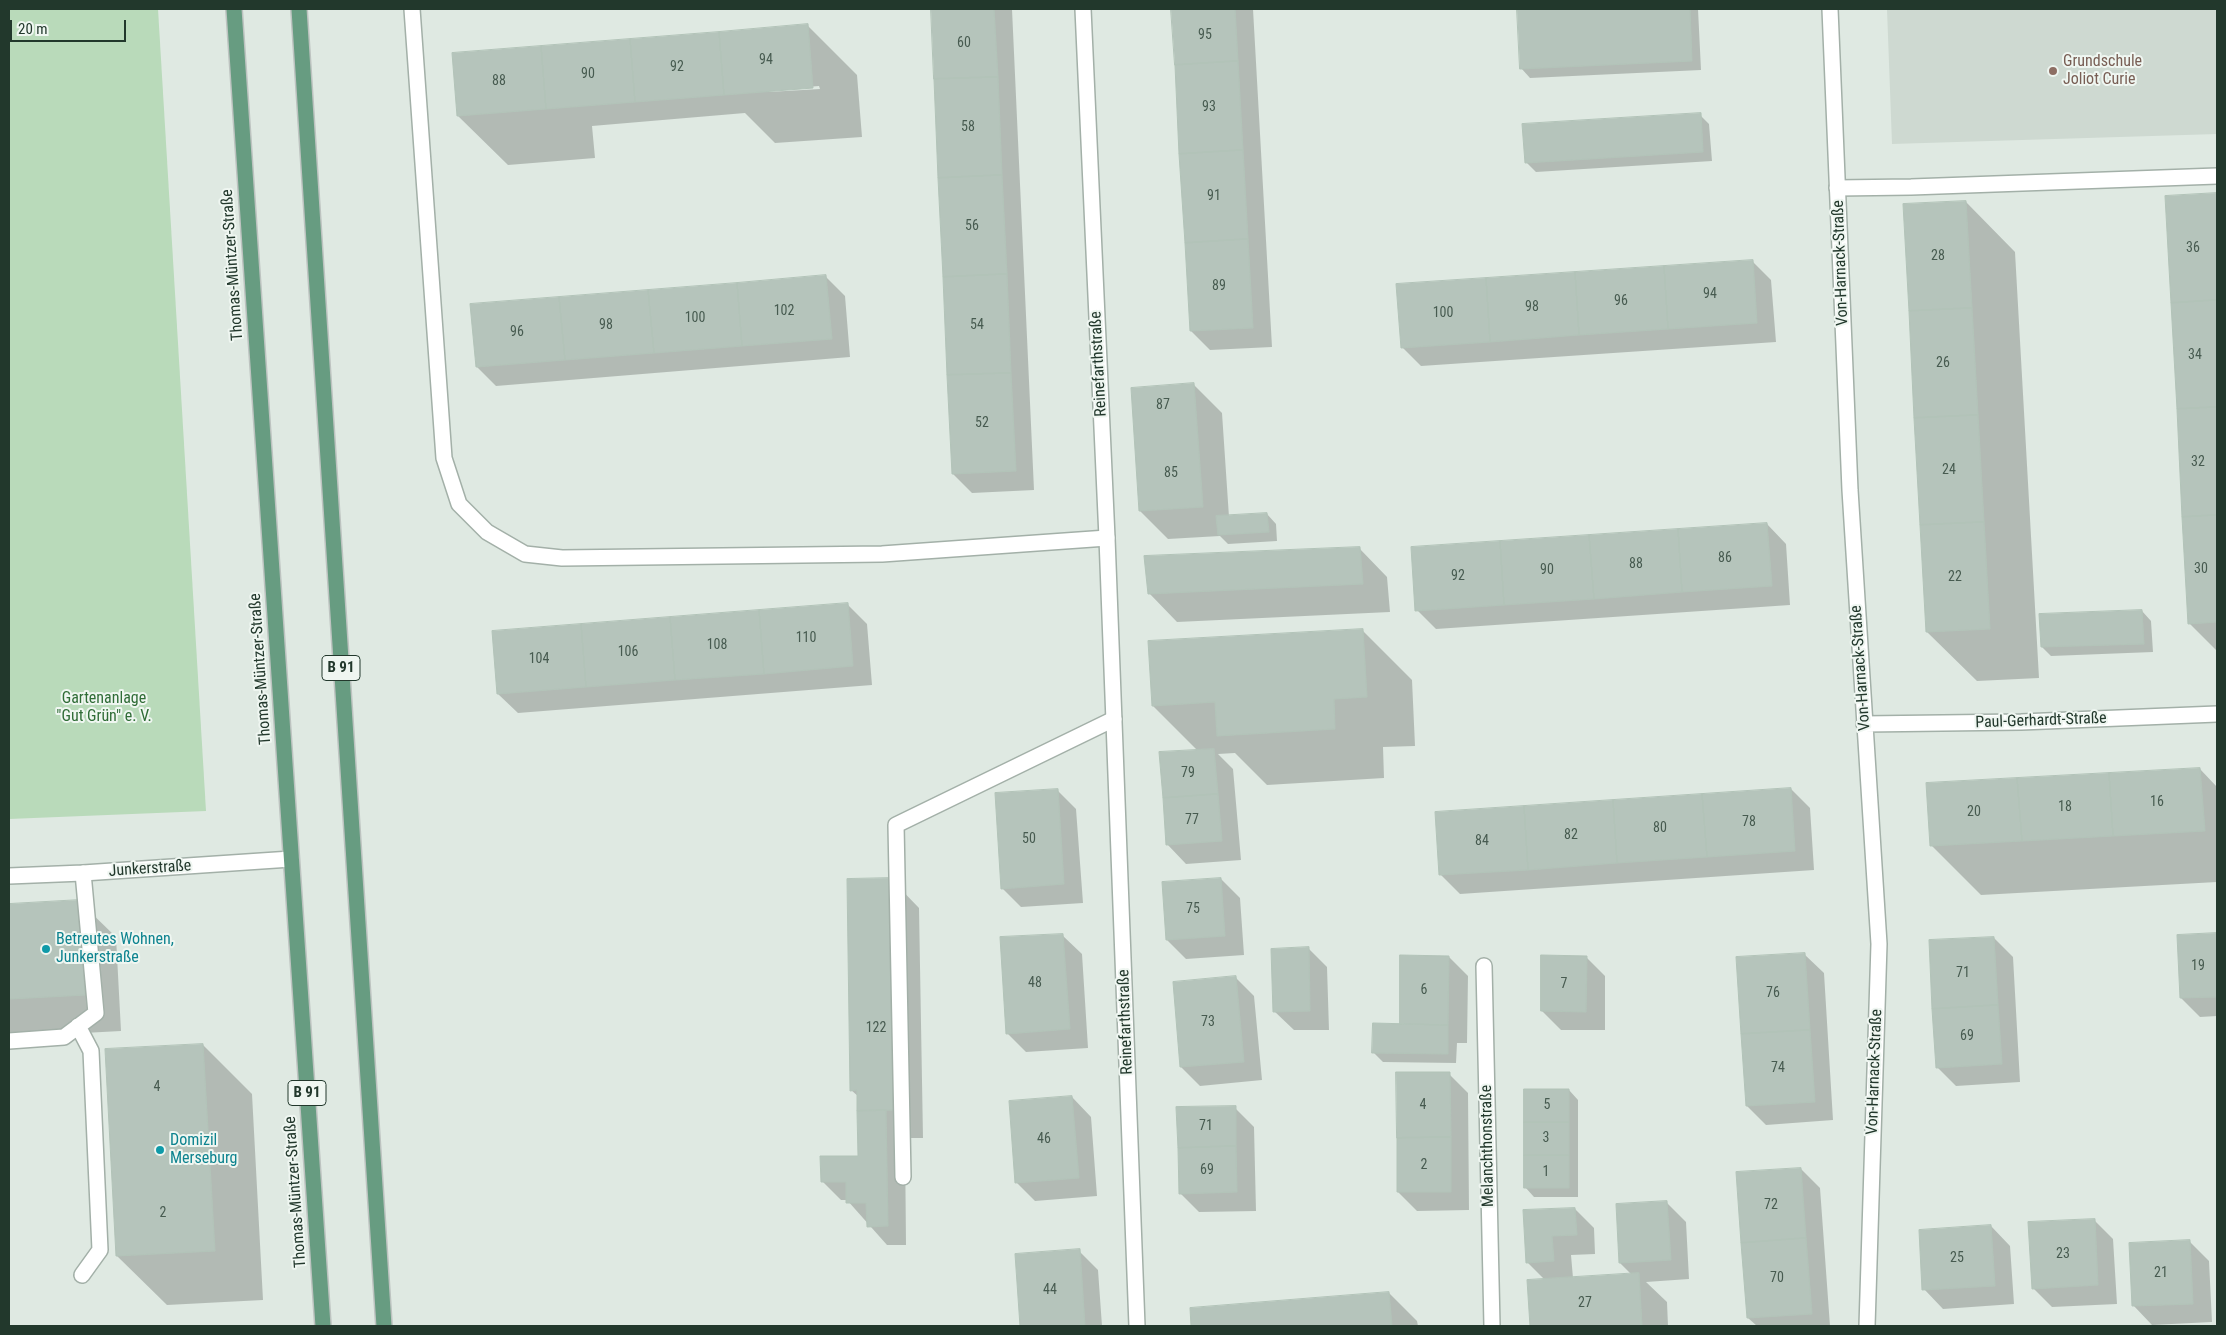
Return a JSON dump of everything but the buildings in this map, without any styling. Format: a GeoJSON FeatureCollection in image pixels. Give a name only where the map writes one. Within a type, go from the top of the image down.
{"type":"FeatureCollection","features":[{"type":"Feature","properties":{"kind":"main road","name":"Thomas-Müntzer-Straße"},"geometry":{"type":"LineString","coordinates":[[234,9],[322,1326]]}},
{"type":"Feature","properties":{"kind":"main road","name":"B 91"},"geometry":{"type":"LineString","coordinates":[[299,9],[384,1326]]}},
{"type":"Feature","properties":{"kind":"street"},"geometry":{"type":"LineString","coordinates":[[412,9],[444,458],[459,504],[487,532],[525,554],[562,558],[882,554],[1107,538]]}},
{"type":"Feature","properties":{"kind":"street","name":"Reinefarthstraße"},"geometry":{"type":"LineString","coordinates":[[1083,9],[1107,538],[1137,1326]]}},
{"type":"Feature","properties":{"kind":"street","name":"Von-Harnack-Straße"},"geometry":{"type":"LineString","coordinates":[[1830,9],[1850,490],[1879,944],[1867,1326]]}},
{"type":"Feature","properties":{"kind":"street"},"geometry":{"type":"LineString","coordinates":[[1837,188],[2217,176]]}},
{"type":"Feature","properties":{"kind":"street","name":"Paul-Gerhardt-Straße"},"geometry":{"type":"LineString","coordinates":[[1864,724],[2021,722],[2217,714]]}},
{"type":"Feature","properties":{"kind":"street"},"geometry":{"type":"LineString","coordinates":[[903,1177],[896,825],[1114,719]]}},
{"type":"Feature","properties":{"kind":"street","name":"Junkerstraße"},"geometry":{"type":"LineString","coordinates":[[9,876],[84,873],[291,859]]}},
{"type":"Feature","properties":{"kind":"street"},"geometry":{"type":"LineString","coordinates":[[9,1041],[64,1037],[96,1013],[84,873]]}},
{"type":"Feature","properties":{"kind":"street","name":"Melanchthonstraße"},"geometry":{"type":"LineString","coordinates":[[1484,966],[1492,1326]]}},
{"type":"Feature","properties":{"kind":"street"},"geometry":{"type":"LineString","coordinates":[[78,1026],[92,1050],[100,1250],[82,1275]]}},
{"type":"Feature","properties":{"kind":"shaded area","name":"Grundschule Joliot Curie"},"geometry":{"type":"Polygon","coordinates":[[[1887,9],[2217,9],[2217,134],[1892,144],[1887,9]]]}},
{"type":"Feature","properties":{"kind":"green space","name":"Gartenanlage \"Gut Grün\" e. V."},"geometry":{"type":"Polygon","coordinates":[[[9,9],[158,9],[206,811],[9,819],[9,9]]]}},
{"type":"Feature","properties":{"kind":"place","name":"Grundschule Joliot Curie"},"geometry":{"type":"Point","coordinates":[2053,71]}},
{"type":"Feature","properties":{"kind":"place","name":"Betreutes Wohnen, Junkerstraße"},"geometry":{"type":"Point","coordinates":[46,949]}},
{"type":"Feature","properties":{"kind":"place","name":"Domizil Merseburg"},"geometry":{"type":"Point","coordinates":[160,1150]}}]}
